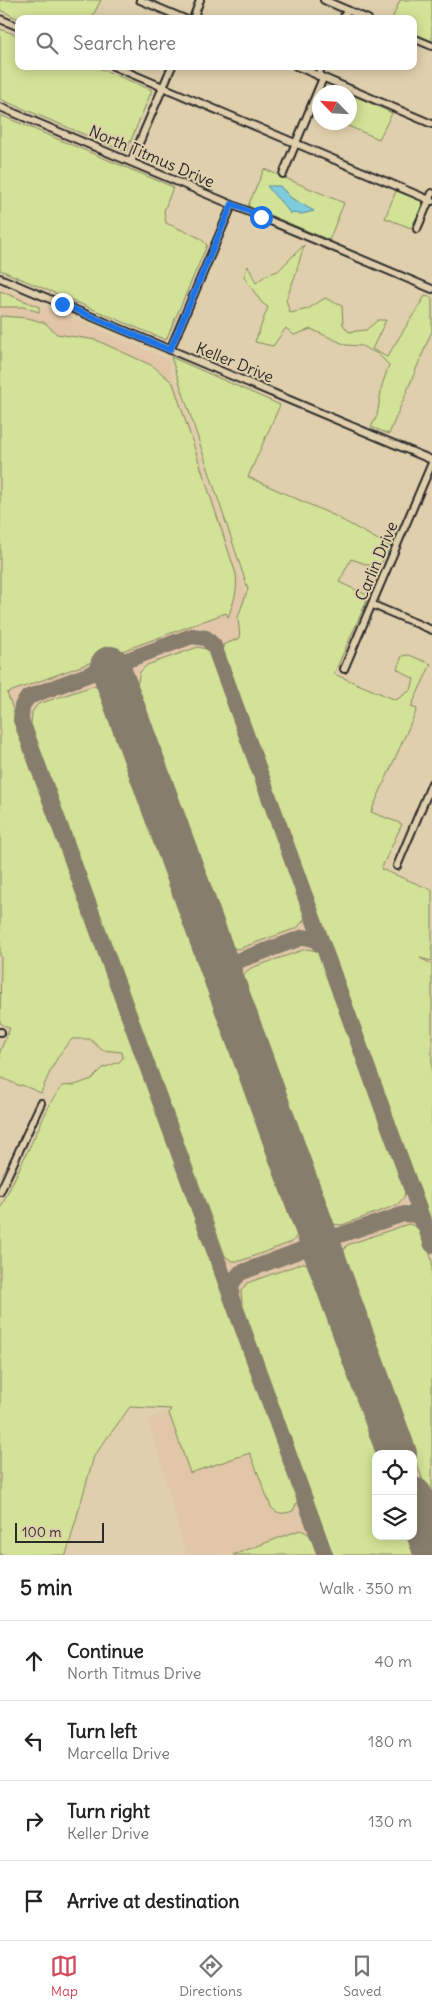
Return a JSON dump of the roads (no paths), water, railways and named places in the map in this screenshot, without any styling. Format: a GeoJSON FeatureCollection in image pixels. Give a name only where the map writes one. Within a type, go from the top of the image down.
{"type":"FeatureCollection","features":[{"type":"Feature","properties":{"kind":"street"},"geometry":{"type":"LineString","coordinates":[[140,0],[176,15]]}},
{"type":"Feature","properties":{"kind":"street"},"geometry":{"type":"LineString","coordinates":[[194,15],[200,0]]}},
{"type":"Feature","properties":{"kind":"street"},"geometry":{"type":"LineString","coordinates":[[324,0],[359,15]]}},
{"type":"Feature","properties":{"kind":"street"},"geometry":{"type":"LineString","coordinates":[[345,15],[347,10]]}},
{"type":"Feature","properties":{"kind":"street"},"geometry":{"type":"LineString","coordinates":[[0,19],[15,25]]}},
{"type":"Feature","properties":{"kind":"street"},"geometry":{"type":"LineString","coordinates":[[417,40],[432,46]]}},
{"type":"Feature","properties":{"kind":"street"},"geometry":{"type":"LineString","coordinates":[[123,70],[431,198],[417,229]]}},
{"type":"Feature","properties":{"kind":"street"},"geometry":{"type":"LineString","coordinates":[[131,162],[170,70]]}},
{"type":"Feature","properties":{"kind":"street"},"geometry":{"type":"LineString","coordinates":[[305,70],[432,124]]}},
{"type":"Feature","properties":{"kind":"street"},"geometry":{"type":"LineString","coordinates":[[283,174],[321,77],[322,70]]}},
{"type":"Feature","properties":{"kind":"street","name":"North Titmus Drive"},"geometry":{"type":"LineString","coordinates":[[0,107],[432,289]]}},
{"type":"Feature","properties":{"kind":"street"},"geometry":{"type":"LineString","coordinates":[[170,350],[232,204]]}},
{"type":"Feature","properties":{"kind":"street","name":"Keller Drive"},"geometry":{"type":"LineString","coordinates":[[0,278],[432,462]]}},
{"type":"Feature","properties":{"kind":"street","name":"Carlin Drive"},"geometry":{"type":"LineString","coordinates":[[344,669],[373,605],[432,462]]}},
{"type":"Feature","properties":{"kind":"street"},"geometry":{"type":"LineString","coordinates":[[373,605],[432,630]]}},
{"type":"Feature","properties":{"kind":"street"},"geometry":{"type":"LineString","coordinates":[[397,866],[432,783]]}},
{"type":"Feature","properties":{"kind":"street"},"geometry":{"type":"LineString","coordinates":[[0,1192],[3,1178],[41,1103]]}},
{"type":"Feature","properties":{"kind":"water"},"geometry":{"type":"Polygon","coordinates":[[[267,186],[280,186],[291,198],[314,211],[302,214],[290,213],[267,186]]]}}]}
